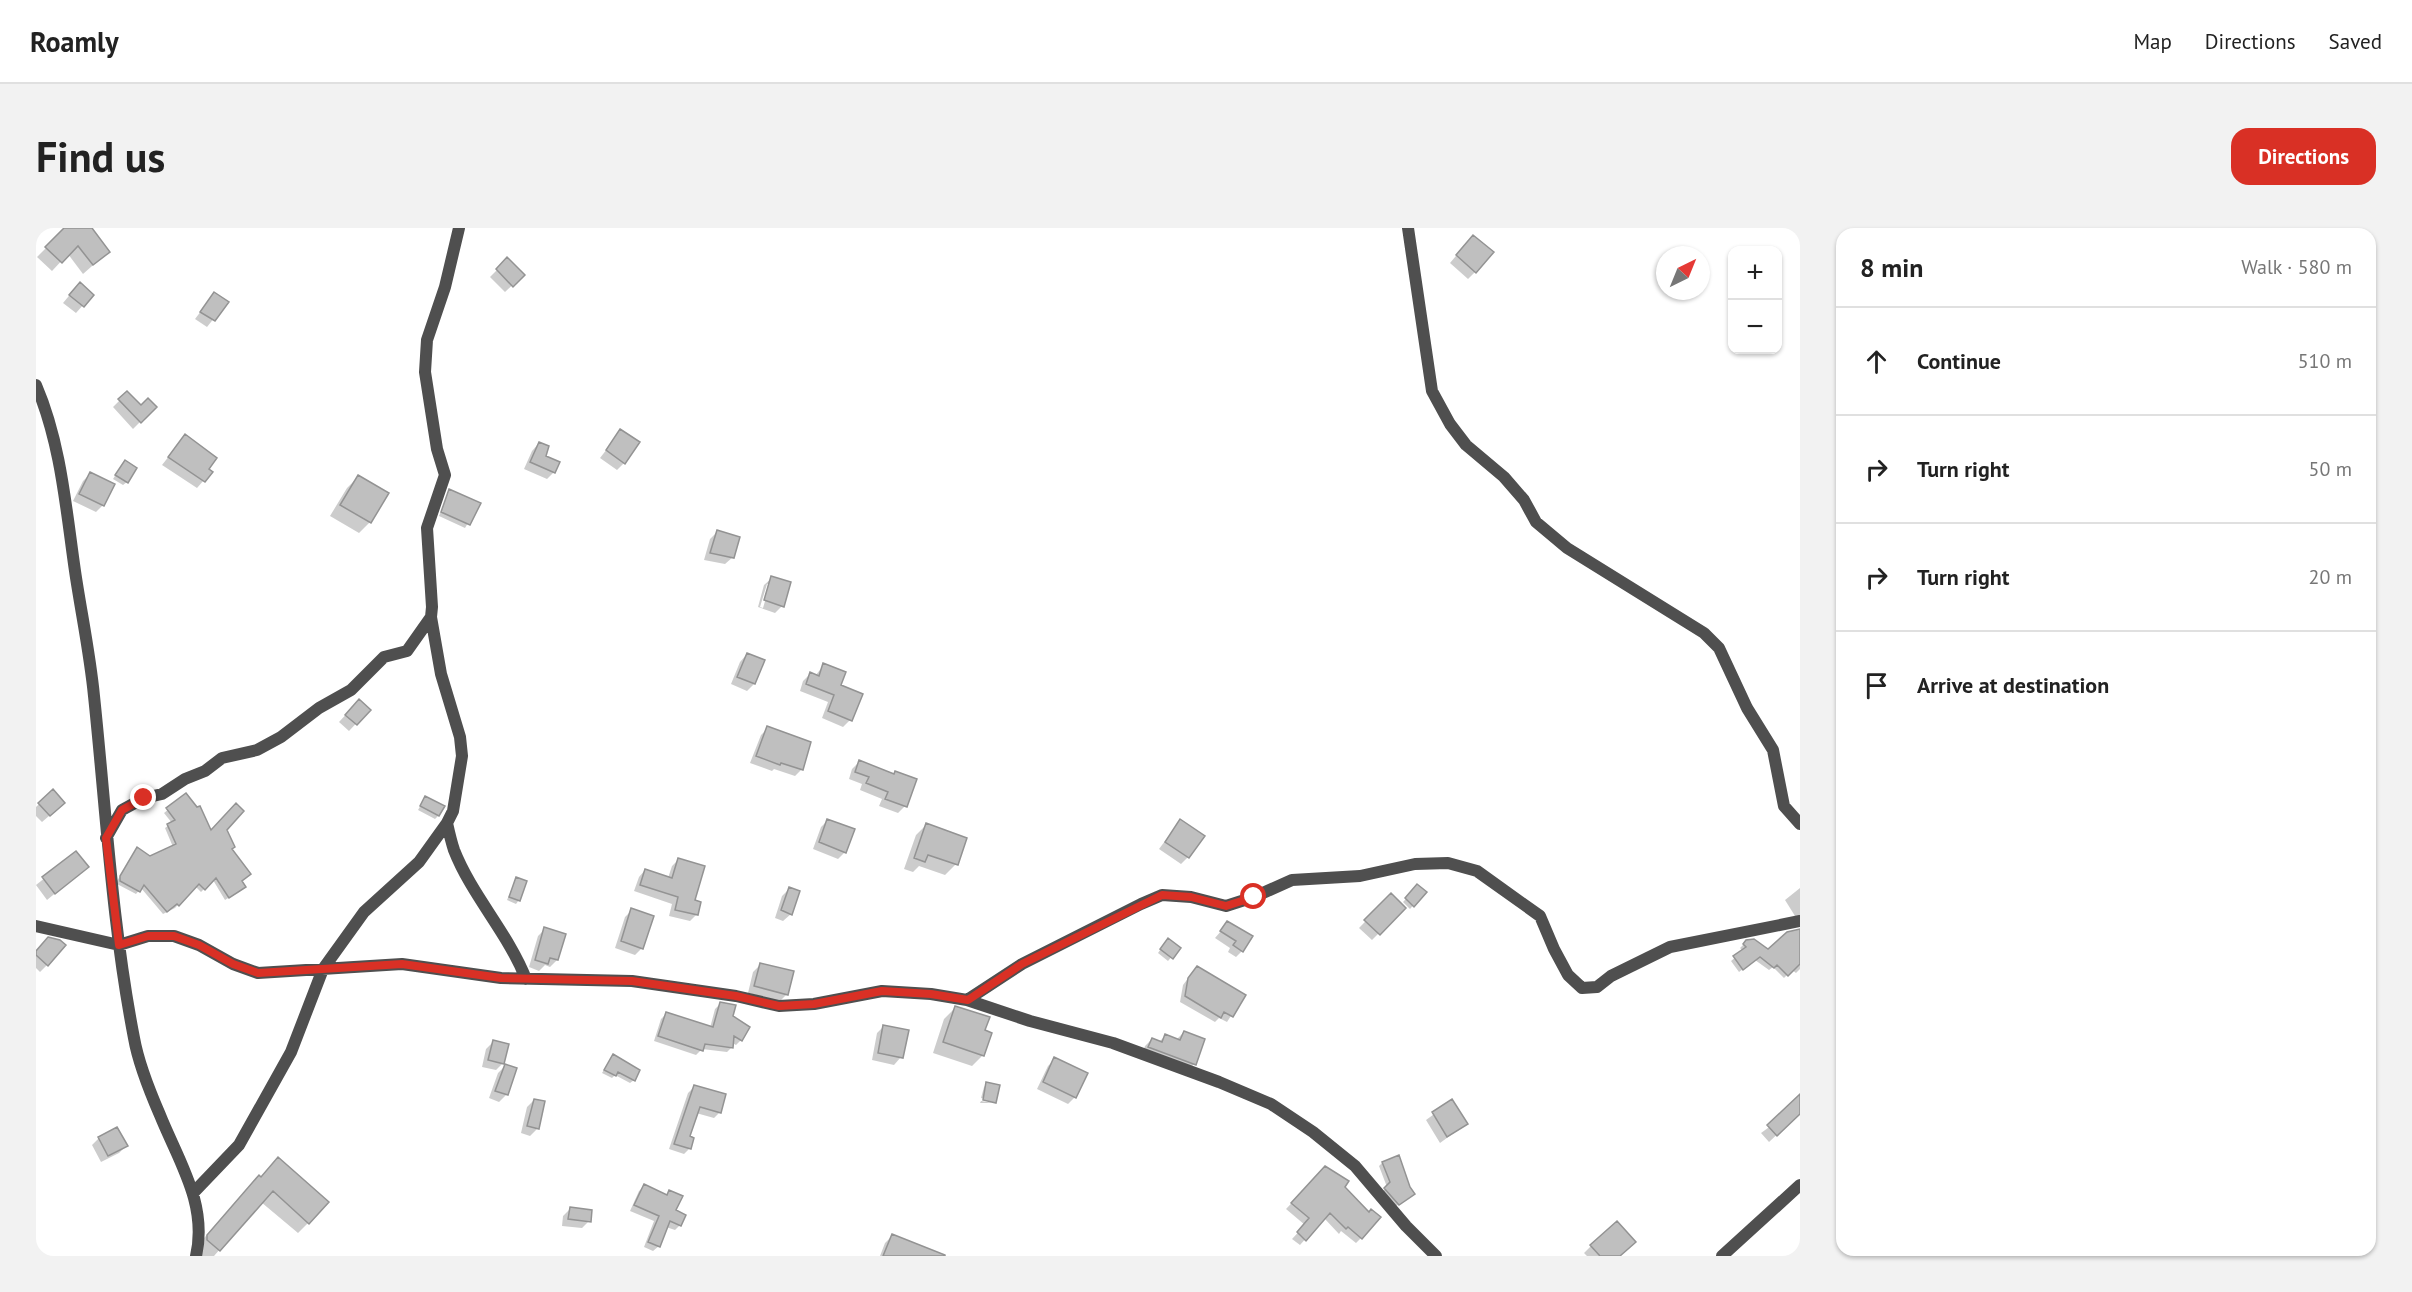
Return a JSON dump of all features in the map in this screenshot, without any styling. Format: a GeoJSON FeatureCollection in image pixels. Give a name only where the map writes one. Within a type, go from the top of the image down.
{"type":"FeatureCollection","features":[{"type":"Feature","properties":{"kind":"street"},"geometry":{"type":"LineString","coordinates":[[106,838],[122,810],[144,798],[162,794],[222,759],[256,750],[273,741],[304,721],[319,708],[351,690],[384,657],[407,651],[421,634],[430,617],[432,607],[427,528],[445,475],[437,449],[425,372],[427,340],[445,287],[459,228]]}},
{"type":"Feature","properties":{"kind":"street"},"geometry":{"type":"LineString","coordinates":[[1408,228],[1432,391],[1450,424],[1466,445],[1504,477],[1524,500],[1536,522],[1568,548],[1704,633],[1719,648],[1747,708],[1773,750],[1785,806],[1800,824]]}},
{"type":"Feature","properties":{"kind":"street"},"geometry":{"type":"LineString","coordinates":[[36,386],[42,399],[61,477],[94,694],[106,838],[119,945],[134,1040],[160,1115],[194,1192],[200,1242],[196,1256]]}},
{"type":"Feature","properties":{"kind":"street"},"geometry":{"type":"LineString","coordinates":[[194,1192],[239,1145],[291,1052],[323,969],[364,912],[419,862],[453,811],[462,756],[460,737],[441,674],[430,617]]}},
{"type":"Feature","properties":{"kind":"street"},"geometry":{"type":"LineString","coordinates":[[447,823],[454,850],[518,958],[526,979]]}},
{"type":"Feature","properties":{"kind":"street"},"geometry":{"type":"LineString","coordinates":[[968,1000],[1022,964],[1162,895],[1191,897],[1226,906],[1254,897],[1292,880],[1359,876],[1415,864],[1448,862],[1477,871],[1514,896],[1540,916],[1568,975],[1582,988],[1597,987],[1611,976],[1670,947],[1800,921]]}},
{"type":"Feature","properties":{"kind":"street"},"geometry":{"type":"LineString","coordinates":[[36,926],[119,945],[148,936],[174,936],[199,945],[233,964],[258,973],[402,964],[501,978],[632,981],[736,996],[779,1006],[814,1004],[882,991],[931,994],[968,1000],[1030,1021],[1113,1043],[1271,1104],[1313,1132],[1355,1166],[1406,1226],[1436,1256]]}},
{"type":"Feature","properties":{"kind":"street"},"geometry":{"type":"LineString","coordinates":[[1722,1256],[1800,1185]]}},
{"type":"Feature","properties":{"kind":"building"},"geometry":{"type":"Polygon","coordinates":[[[64,228],[92,228],[110,252],[93,265],[78,246],[62,263],[45,247],[64,228]]]}},
{"type":"Feature","properties":{"kind":"building"},"geometry":{"type":"Polygon","coordinates":[[[1473,235],[1494,252],[1476,273],[1456,255],[1473,235]]]}},
{"type":"Feature","properties":{"kind":"building"},"geometry":{"type":"Polygon","coordinates":[[[507,257],[525,275],[513,287],[496,269],[507,257]]]}},
{"type":"Feature","properties":{"kind":"building"},"geometry":{"type":"Polygon","coordinates":[[[80,282],[94,295],[84,307],[69,295],[80,282]]]}},
{"type":"Feature","properties":{"kind":"building"},"geometry":{"type":"Polygon","coordinates":[[[214,292],[229,302],[215,321],[200,312],[214,292]]]}},
{"type":"Feature","properties":{"kind":"building"},"geometry":{"type":"Polygon","coordinates":[[[127,391],[141,405],[148,398],[157,407],[141,423],[118,399],[127,391]]]}},
{"type":"Feature","properties":{"kind":"building"},"geometry":{"type":"Polygon","coordinates":[[[620,429],[640,442],[625,464],[606,450],[620,429]]]}},
{"type":"Feature","properties":{"kind":"building"},"geometry":{"type":"Polygon","coordinates":[[[185,434],[217,458],[209,469],[213,472],[205,482],[168,457],[185,434]]]}},
{"type":"Feature","properties":{"kind":"building"},"geometry":{"type":"Polygon","coordinates":[[[539,442],[549,446],[546,456],[560,462],[555,473],[530,462],[539,442]]]}},
{"type":"Feature","properties":{"kind":"building"},"geometry":{"type":"Polygon","coordinates":[[[125,460],[137,468],[128,483],[115,475],[125,460]]]}},
{"type":"Feature","properties":{"kind":"building"},"geometry":{"type":"Polygon","coordinates":[[[90,472],[115,484],[104,506],[79,494],[90,472]]]}},
{"type":"Feature","properties":{"kind":"building"},"geometry":{"type":"Polygon","coordinates":[[[358,475],[389,493],[371,523],[340,505],[358,475]]]}},
{"type":"Feature","properties":{"kind":"building"},"geometry":{"type":"Polygon","coordinates":[[[449,489],[481,503],[470,525],[441,512],[449,489]]]}},
{"type":"Feature","properties":{"kind":"building"},"geometry":{"type":"Polygon","coordinates":[[[717,530],[740,537],[734,558],[710,553],[717,530]]]}},
{"type":"Feature","properties":{"kind":"building"},"geometry":{"type":"Polygon","coordinates":[[[771,576],[791,582],[784,607],[764,600],[771,576]]]}},
{"type":"Feature","properties":{"kind":"building"},"geometry":{"type":"Polygon","coordinates":[[[747,653],[765,660],[755,684],[737,677],[747,653]]]}},
{"type":"Feature","properties":{"kind":"building"},"geometry":{"type":"Polygon","coordinates":[[[823,663],[846,672],[841,685],[863,694],[852,721],[828,711],[834,695],[806,684],[810,672],[819,676],[823,663]]]}},
{"type":"Feature","properties":{"kind":"building"},"geometry":{"type":"Polygon","coordinates":[[[359,699],[371,710],[357,725],[345,715],[359,699]]]}},
{"type":"Feature","properties":{"kind":"building"},"geometry":{"type":"Polygon","coordinates":[[[767,726],[811,742],[803,770],[756,756],[767,726]]]}},
{"type":"Feature","properties":{"kind":"building"},"geometry":{"type":"Polygon","coordinates":[[[859,760],[894,774],[895,771],[917,779],[907,807],[885,799],[888,792],[866,783],[869,777],[855,772],[859,760]]]}},
{"type":"Feature","properties":{"kind":"building"},"geometry":{"type":"Polygon","coordinates":[[[53,789],[65,803],[50,816],[38,803],[53,789]]]}},
{"type":"Feature","properties":{"kind":"building"},"geometry":{"type":"Polygon","coordinates":[[[186,793],[197,807],[200,806],[211,830],[236,803],[244,811],[227,830],[235,847],[232,849],[251,874],[242,881],[246,887],[229,898],[216,878],[205,890],[199,884],[179,906],[177,904],[167,912],[144,885],[140,892],[120,881],[120,876],[137,847],[150,856],[176,844],[167,824],[175,820],[166,808],[186,793]]]}},
{"type":"Feature","properties":{"kind":"building"},"geometry":{"type":"Polygon","coordinates":[[[425,796],[445,806],[439,816],[420,806],[425,796]]]}},
{"type":"Feature","properties":{"kind":"building"},"geometry":{"type":"Polygon","coordinates":[[[827,819],[855,829],[846,853],[819,842],[827,819]]]}},
{"type":"Feature","properties":{"kind":"building"},"geometry":{"type":"Polygon","coordinates":[[[1180,819],[1205,836],[1189,858],[1165,842],[1180,819]]]}},
{"type":"Feature","properties":{"kind":"building"},"geometry":{"type":"Polygon","coordinates":[[[926,823],[967,838],[958,865],[928,855],[925,862],[914,858],[926,823]]]}},
{"type":"Feature","properties":{"kind":"building"},"geometry":{"type":"Polygon","coordinates":[[[76,851],[89,867],[55,894],[42,877],[76,851]]]}},
{"type":"Feature","properties":{"kind":"building"},"geometry":{"type":"Polygon","coordinates":[[[678,858],[705,866],[695,900],[701,902],[698,915],[675,910],[678,897],[640,885],[645,869],[672,878],[678,858]]]}},
{"type":"Feature","properties":{"kind":"building"},"geometry":{"type":"Polygon","coordinates":[[[516,877],[527,881],[520,901],[509,897],[516,877]]]}},
{"type":"Feature","properties":{"kind":"building"},"geometry":{"type":"Polygon","coordinates":[[[1417,884],[1427,892],[1414,907],[1405,898],[1417,884]]]}},
{"type":"Feature","properties":{"kind":"building"},"geometry":{"type":"Polygon","coordinates":[[[789,887],[800,891],[792,915],[781,910],[789,887]]]}},
{"type":"Feature","properties":{"kind":"building"},"geometry":{"type":"Polygon","coordinates":[[[1391,893],[1406,908],[1380,935],[1364,920],[1391,893]]]}},
{"type":"Feature","properties":{"kind":"building"},"geometry":{"type":"Polygon","coordinates":[[[631,908],[654,916],[643,949],[621,941],[631,908]]]}},
{"type":"Feature","properties":{"kind":"building"},"geometry":{"type":"Polygon","coordinates":[[[1227,921],[1253,936],[1243,952],[1233,945],[1236,941],[1220,931],[1227,921]]]}},
{"type":"Feature","properties":{"kind":"building"},"geometry":{"type":"Polygon","coordinates":[[[544,927],[566,934],[558,960],[550,958],[548,964],[535,960],[544,927]]]}},
{"type":"Feature","properties":{"kind":"building"},"geometry":{"type":"Polygon","coordinates":[[[1800,929],[1800,964],[1788,976],[1777,965],[1774,968],[1760,957],[1743,970],[1733,956],[1746,947],[1743,944],[1746,940],[1754,939],[1768,949],[1787,932],[1800,929]]]}},
{"type":"Feature","properties":{"kind":"building"},"geometry":{"type":"Polygon","coordinates":[[[48,937],[60,940],[66,945],[48,966],[36,955],[36,951],[48,937]]]}},
{"type":"Feature","properties":{"kind":"building"},"geometry":{"type":"Polygon","coordinates":[[[1168,938],[1181,948],[1173,959],[1160,949],[1168,938]]]}},
{"type":"Feature","properties":{"kind":"building"},"geometry":{"type":"Polygon","coordinates":[[[760,963],[794,971],[788,995],[754,986],[760,963]]]}},
{"type":"Feature","properties":{"kind":"building"},"geometry":{"type":"Polygon","coordinates":[[[1197,966],[1246,995],[1233,1017],[1224,1012],[1221,1018],[1185,996],[1188,978],[1197,966]]]}},
{"type":"Feature","properties":{"kind":"building"},"geometry":{"type":"Polygon","coordinates":[[[720,1002],[736,1005],[733,1016],[750,1027],[742,1041],[734,1036],[733,1048],[705,1044],[703,1051],[658,1036],[666,1012],[713,1027],[720,1002]]]}},
{"type":"Feature","properties":{"kind":"building"},"geometry":{"type":"Polygon","coordinates":[[[955,1006],[990,1017],[985,1030],[992,1033],[984,1056],[943,1042],[955,1006]]]}},
{"type":"Feature","properties":{"kind":"building"},"geometry":{"type":"Polygon","coordinates":[[[883,1025],[909,1030],[903,1058],[878,1053],[883,1025]]]}},
{"type":"Feature","properties":{"kind":"building"},"geometry":{"type":"Polygon","coordinates":[[[1184,1031],[1205,1039],[1196,1065],[1148,1047],[1152,1038],[1162,1042],[1165,1034],[1180,1040],[1184,1031]]]}},
{"type":"Feature","properties":{"kind":"building"},"geometry":{"type":"Polygon","coordinates":[[[493,1040],[509,1044],[504,1064],[488,1060],[493,1040]]]}},
{"type":"Feature","properties":{"kind":"building"},"geometry":{"type":"Polygon","coordinates":[[[613,1054],[640,1070],[635,1081],[618,1072],[616,1076],[604,1070],[613,1054]]]}},
{"type":"Feature","properties":{"kind":"building"},"geometry":{"type":"Polygon","coordinates":[[[1054,1057],[1088,1073],[1076,1098],[1043,1082],[1054,1057]]]}},
{"type":"Feature","properties":{"kind":"building"},"geometry":{"type":"Polygon","coordinates":[[[505,1064],[517,1068],[508,1095],[495,1091],[505,1064]]]}},
{"type":"Feature","properties":{"kind":"building"},"geometry":{"type":"Polygon","coordinates":[[[986,1082],[1000,1085],[996,1103],[983,1100],[986,1082]]]}},
{"type":"Feature","properties":{"kind":"building"},"geometry":{"type":"Polygon","coordinates":[[[694,1085],[726,1094],[721,1113],[700,1107],[690,1136],[694,1138],[691,1149],[674,1144],[694,1085]]]}},
{"type":"Feature","properties":{"kind":"building"},"geometry":{"type":"Polygon","coordinates":[[[1800,1094],[1800,1114],[1777,1136],[1767,1125],[1800,1094]]]}},
{"type":"Feature","properties":{"kind":"building"},"geometry":{"type":"Polygon","coordinates":[[[534,1099],[545,1101],[539,1129],[527,1126],[534,1099]]]}},
{"type":"Feature","properties":{"kind":"building"},"geometry":{"type":"Polygon","coordinates":[[[1452,1099],[1468,1124],[1447,1137],[1432,1112],[1452,1099]]]}},
{"type":"Feature","properties":{"kind":"building"},"geometry":{"type":"Polygon","coordinates":[[[117,1127],[128,1146],[108,1156],[98,1137],[117,1127]]]}},
{"type":"Feature","properties":{"kind":"building"},"geometry":{"type":"Polygon","coordinates":[[[1399,1155],[1410,1187],[1415,1194],[1399,1205],[1384,1188],[1390,1182],[1382,1162],[1399,1155]]]}},
{"type":"Feature","properties":{"kind":"building"},"geometry":{"type":"Polygon","coordinates":[[[278,1157],[329,1202],[309,1224],[273,1191],[220,1251],[207,1240],[207,1235],[259,1175],[261,1177],[278,1157]]]}},
{"type":"Feature","properties":{"kind":"building"},"geometry":{"type":"Polygon","coordinates":[[[1325,1166],[1349,1181],[1345,1187],[1369,1212],[1371,1209],[1381,1217],[1362,1239],[1348,1227],[1346,1229],[1330,1213],[1306,1241],[1297,1232],[1309,1218],[1291,1203],[1325,1166]]]}},
{"type":"Feature","properties":{"kind":"building"},"geometry":{"type":"Polygon","coordinates":[[[644,1184],[667,1195],[669,1190],[683,1196],[676,1210],[686,1215],[681,1226],[670,1221],[660,1247],[648,1242],[659,1216],[634,1205],[644,1184]]]}},
{"type":"Feature","properties":{"kind":"building"},"geometry":{"type":"Polygon","coordinates":[[[570,1207],[592,1210],[591,1222],[568,1219],[570,1207]]]}},
{"type":"Feature","properties":{"kind":"building"},"geometry":{"type":"Polygon","coordinates":[[[1617,1221],[1636,1242],[1620,1256],[1600,1256],[1590,1245],[1617,1221]]]}},
{"type":"Feature","properties":{"kind":"building"},"geometry":{"type":"Polygon","coordinates":[[[892,1234],[945,1255],[945,1256],[883,1256],[892,1234]]]}},
{"type":"Feature","properties":{"kind":"route"},"geometry":{"type":"LineString","coordinates":[[144,798],[122,810],[106,838],[119,945],[148,936],[174,936],[199,945],[233,964],[258,973],[402,964],[501,978],[632,981],[736,996],[779,1006],[814,1004],[882,991],[931,994],[968,1000],[1022,964],[1162,895],[1191,897],[1226,906],[1254,897]]}}]}
